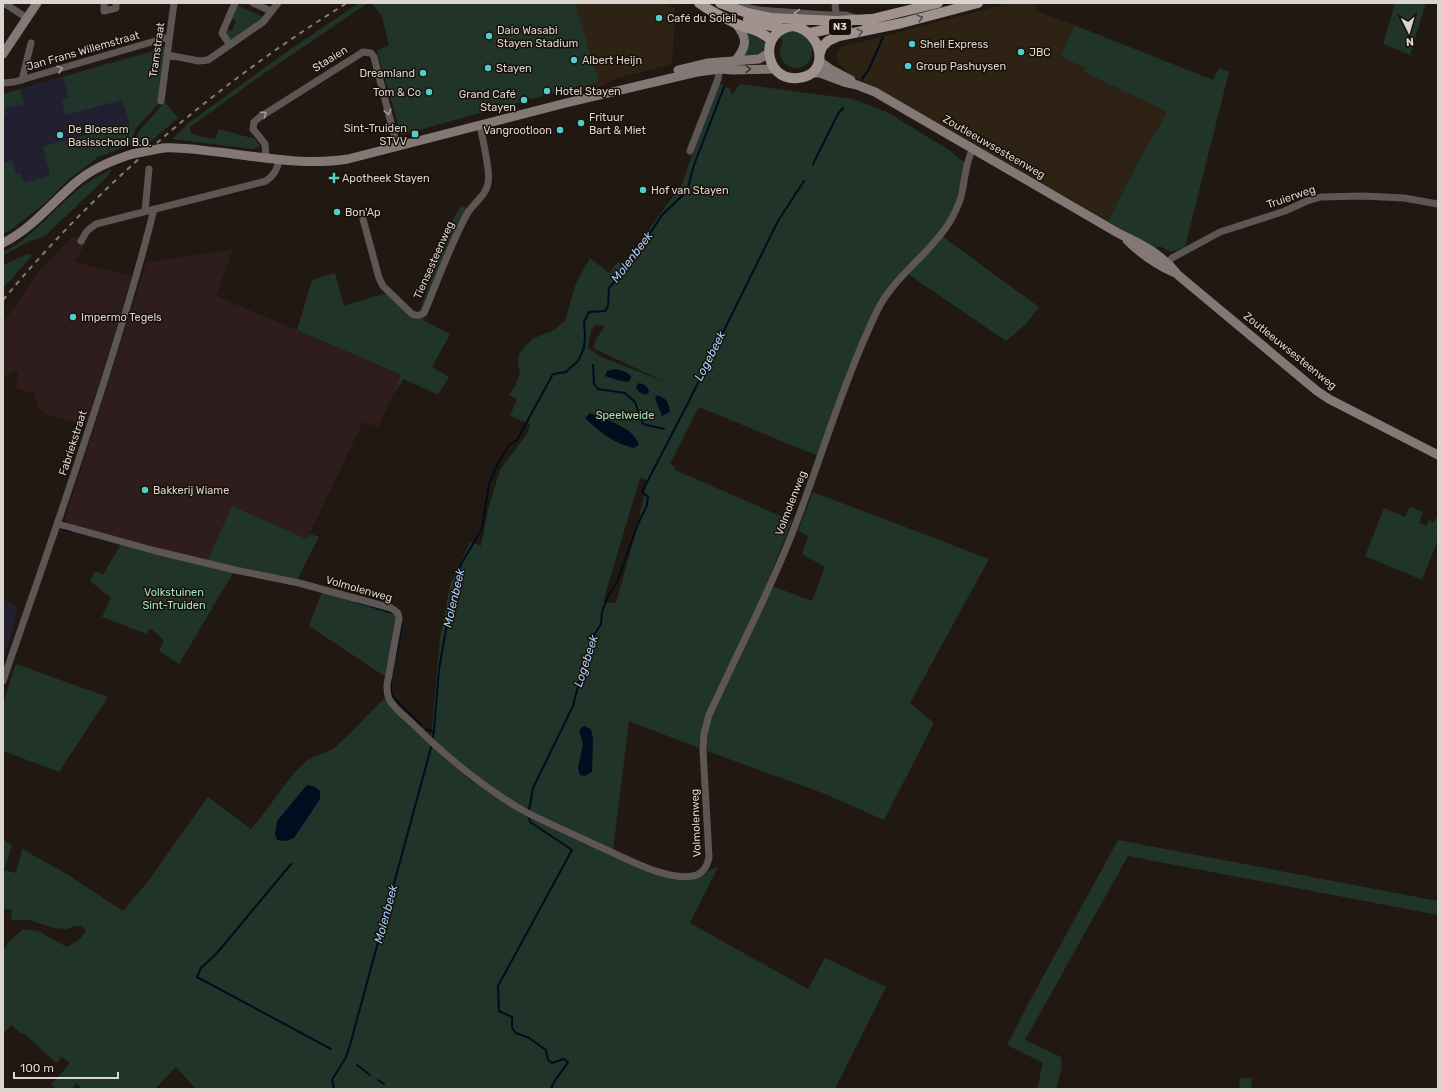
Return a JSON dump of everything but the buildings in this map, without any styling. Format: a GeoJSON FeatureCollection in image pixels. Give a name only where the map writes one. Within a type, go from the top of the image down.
{"type":"FeatureCollection","features":[{"type":"Feature","properties":{"kind":"main road"},"geometry":{"type":"LineString","coordinates":[[3,54],[37,3]]}},
{"type":"Feature","properties":{"kind":"main road"},"geometry":{"type":"LineString","coordinates":[[699,3],[719,16],[762,34],[771,41]]}},
{"type":"Feature","properties":{"kind":"main road"},"geometry":{"type":"LineString","coordinates":[[718,3],[747,13],[771,18],[836,21],[870,19]]}},
{"type":"Feature","properties":{"kind":"main road"},"geometry":{"type":"LineString","coordinates":[[718,3],[728,10],[743,17],[783,29]]}},
{"type":"Feature","properties":{"kind":"main road","name":"N3"},"geometry":{"type":"LineString","coordinates":[[820,57],[817,44],[810,33],[938,3]]}},
{"type":"Feature","properties":{"kind":"main road","name":"N3"},"geometry":{"type":"LineString","coordinates":[[812,73],[818,66],[822,47],[828,40],[839,36],[978,3]]}},
{"type":"Feature","properties":{"kind":"main road"},"geometry":{"type":"LineString","coordinates":[[734,61],[742,51],[745,44],[743,32],[736,24]]}},
{"type":"Feature","properties":{"kind":"main road"},"geometry":{"type":"LineString","coordinates":[[810,33],[802,28],[794,26],[783,29],[774,36],[771,41],[769,53],[771,62],[775,69],[787,77],[804,77],[812,73]]}},
{"type":"Feature","properties":{"kind":"main road"},"geometry":{"type":"LineString","coordinates":[[3,243],[19,234],[75,183],[118,158],[144,151],[186,148],[279,160],[305,162],[335,161],[601,95],[620,85],[695,65],[720,65],[734,61],[759,59],[769,53]]}},
{"type":"Feature","properties":{"kind":"main road","name":"Zoutleeuwsesteenweg"},"geometry":{"type":"LineString","coordinates":[[820,57],[830,69],[875,92],[1118,233],[1158,254],[1166,265],[1317,391],[1329,399],[1438,455]]}},
{"type":"Feature","properties":{"kind":"main road"},"geometry":{"type":"LineString","coordinates":[[720,65],[732,70],[775,69]]}},
{"type":"Feature","properties":{"kind":"main road","name":"Zoutleeuwsesteenweg"},"geometry":{"type":"LineString","coordinates":[[812,73],[820,73],[844,82],[857,84]]}},
{"type":"Feature","properties":{"kind":"street"},"geometry":{"type":"LineString","coordinates":[[4,3],[27,18]]}},
{"type":"Feature","properties":{"kind":"street"},"geometry":{"type":"LineString","coordinates":[[104,3],[104,11],[116,8],[116,3]]}},
{"type":"Feature","properties":{"kind":"street","name":"Tramstraat"},"geometry":{"type":"LineString","coordinates":[[161,101],[174,3]]}},
{"type":"Feature","properties":{"kind":"street"},"geometry":{"type":"LineString","coordinates":[[230,45],[222,33],[235,3]]}},
{"type":"Feature","properties":{"kind":"street"},"geometry":{"type":"LineString","coordinates":[[253,3],[271,11]]}},
{"type":"Feature","properties":{"kind":"street"},"geometry":{"type":"LineString","coordinates":[[168,55],[208,60],[263,22],[278,3]]}},
{"type":"Feature","properties":{"kind":"street"},"geometry":{"type":"LineString","coordinates":[[735,3],[759,10],[846,15],[858,19]]}},
{"type":"Feature","properties":{"kind":"street"},"geometry":{"type":"LineString","coordinates":[[835,3],[836,15]]}},
{"type":"Feature","properties":{"kind":"street","name":"Jan Frans Willemstraat"},"geometry":{"type":"LineString","coordinates":[[3,83],[22,80],[170,37]]}},
{"type":"Feature","properties":{"kind":"street"},"geometry":{"type":"LineString","coordinates":[[22,80],[31,43]]}},
{"type":"Feature","properties":{"kind":"street","name":"Staaien"},"geometry":{"type":"LineString","coordinates":[[266,158],[265,144],[253,129],[254,122],[363,52],[371,53],[374,57],[398,146]]}},
{"type":"Feature","properties":{"kind":"street"},"geometry":{"type":"LineString","coordinates":[[690,151],[718,79],[720,65]]}},
{"type":"Feature","properties":{"kind":"street","name":"Tiensesteenweg"},"geometry":{"type":"LineString","coordinates":[[363,219],[379,278],[383,286],[412,314],[417,316],[420,315],[424,312],[457,234],[468,212],[482,195],[488,183],[488,171],[480,125]]}},
{"type":"Feature","properties":{"kind":"street","name":"Volmolenweg"},"geometry":{"type":"LineString","coordinates":[[58,524],[156,551],[235,570],[299,583],[391,608],[399,615],[399,619],[387,685],[387,694],[392,704],[428,739],[455,762],[524,811],[557,828],[651,869],[663,873],[692,876],[703,871],[708,863],[709,857],[703,750],[704,734],[709,715],[765,596],[794,526],[845,388],[877,311],[888,292],[931,247],[950,221],[960,198],[967,162],[973,148]]}},
{"type":"Feature","properties":{"kind":"street"},"geometry":{"type":"LineString","coordinates":[[81,241],[87,231],[96,224],[266,181],[278,166],[279,160]]}},
{"type":"Feature","properties":{"kind":"street"},"geometry":{"type":"LineString","coordinates":[[145,211],[149,169]]}},
{"type":"Feature","properties":{"kind":"street","name":"Truierweg"},"geometry":{"type":"LineString","coordinates":[[1166,265],[1172,258],[1220,232],[1285,211],[1307,201],[1321,197],[1362,196],[1404,198],[1438,204]]}},
{"type":"Feature","properties":{"kind":"street","name":"Fabriekstraat"},"geometry":{"type":"LineString","coordinates":[[3,681],[58,524],[108,370],[132,291],[154,209]]}},
{"type":"Feature","properties":{"kind":"shaded area"},"geometry":{"type":"Polygon","coordinates":[[[559,3],[666,3],[675,9],[672,64],[617,78],[598,88],[583,92],[559,3]]]}},
{"type":"Feature","properties":{"kind":"shaded area"},"geometry":{"type":"Polygon","coordinates":[[[1010,3],[1035,3],[1037,11],[1074,25],[1061,57],[1086,68],[1084,72],[1167,112],[1139,160],[1108,221],[850,74],[839,64],[836,57],[838,51],[842,47],[1010,3]]]}},
{"type":"Feature","properties":{"kind":"shaded area","name":"De Bloesem Basisschool B.O."},"geometry":{"type":"Polygon","coordinates":[[[146,52],[157,103],[3,224],[3,94],[146,52]]]}},
{"type":"Feature","properties":{"kind":"shaded area"},"geometry":{"type":"Polygon","coordinates":[[[73,237],[86,243],[74,262],[132,276],[87,424],[46,414],[38,407],[33,393],[16,388],[18,372],[12,371],[3,379],[3,323],[41,269],[73,237]]]}},
{"type":"Feature","properties":{"kind":"shaded area"},"geometry":{"type":"Polygon","coordinates":[[[233,249],[216,296],[402,376],[378,427],[363,422],[307,539],[232,506],[207,561],[66,522],[65,518],[146,263],[233,249]]]}},
{"type":"Feature","properties":{"kind":"shaded area"},"geometry":{"type":"Polygon","coordinates":[[[3,600],[18,606],[12,633],[3,659],[3,600]]]}},
{"type":"Feature","properties":{"kind":"green space"},"geometry":{"type":"Polygon","coordinates":[[[359,3],[368,3],[259,77],[190,127],[190,132],[198,136],[215,139],[219,129],[255,139],[260,146],[253,149],[172,139],[190,122],[285,53],[359,3]]]}},
{"type":"Feature","properties":{"kind":"green space","name":"Stayen"},"geometry":{"type":"Polygon","coordinates":[[[372,3],[575,3],[599,82],[560,91],[401,135],[377,51],[389,45],[382,17],[372,3]]]}},
{"type":"Feature","properties":{"kind":"green space"},"geometry":{"type":"Polygon","coordinates":[[[1395,3],[1426,3],[1410,55],[1383,44],[1395,3]]]}},
{"type":"Feature","properties":{"kind":"green space"},"geometry":{"type":"Polygon","coordinates":[[[237,5],[263,17],[235,40],[229,39],[225,34],[227,29],[232,31],[236,21],[231,19],[237,5]]]}},
{"type":"Feature","properties":{"kind":"green space"},"geometry":{"type":"Polygon","coordinates":[[[1074,25],[1213,80],[1219,68],[1229,72],[1185,247],[1171,252],[1159,246],[1154,249],[1108,221],[1139,160],[1167,112],[1084,72],[1085,68],[1061,57],[1074,25]]]}},
{"type":"Feature","properties":{"kind":"green space"},"geometry":{"type":"Polygon","coordinates":[[[792,31],[804,36],[810,42],[812,51],[811,57],[807,64],[795,68],[789,66],[781,57],[780,49],[783,41],[779,38],[785,33],[792,31]]]}},
{"type":"Feature","properties":{"kind":"green space"},"geometry":{"type":"Polygon","coordinates":[[[747,33],[759,37],[765,43],[765,50],[760,55],[742,57],[747,33]]]}},
{"type":"Feature","properties":{"kind":"green space"},"geometry":{"type":"Polygon","coordinates":[[[159,46],[166,47],[159,103],[136,128],[130,145],[98,157],[68,180],[44,204],[12,229],[3,234],[3,163],[12,160],[16,174],[21,173],[24,183],[50,175],[43,146],[130,124],[122,100],[65,115],[62,100],[69,98],[63,77],[151,52],[159,46]]]}},
{"type":"Feature","properties":{"kind":"green space","name":"Speelweide"},"geometry":{"type":"Polygon","coordinates":[[[721,84],[730,89],[732,95],[740,84],[853,99],[887,112],[949,150],[965,163],[956,201],[944,228],[905,272],[887,288],[878,305],[818,456],[699,407],[670,464],[675,467],[675,470],[792,521],[763,593],[708,709],[701,749],[629,721],[613,849],[531,813],[489,786],[452,756],[431,736],[440,638],[450,585],[470,542],[481,546],[488,510],[500,470],[528,432],[530,424],[510,416],[517,399],[509,395],[515,386],[520,373],[518,363],[519,354],[532,339],[554,330],[565,321],[576,283],[590,258],[609,273],[618,262],[624,264],[682,184],[703,123],[719,85],[721,84]],[[595,325],[591,330],[588,348],[601,357],[665,382],[593,348],[597,338],[605,326],[595,325]],[[640,478],[603,602],[616,603],[638,524],[647,480],[640,478]]]}},
{"type":"Feature","properties":{"kind":"green space"},"geometry":{"type":"Polygon","coordinates":[[[20,89],[24,104],[5,108],[7,115],[3,116],[3,94],[20,89]]]}},
{"type":"Feature","properties":{"kind":"green space"},"geometry":{"type":"Polygon","coordinates":[[[165,102],[178,118],[150,142],[134,146],[138,132],[165,102]]]}},
{"type":"Feature","properties":{"kind":"green space"},"geometry":{"type":"Polygon","coordinates":[[[111,169],[107,177],[47,234],[38,239],[29,241],[3,256],[3,252],[13,247],[32,233],[78,189],[111,169]]]}},
{"type":"Feature","properties":{"kind":"green space"},"geometry":{"type":"Polygon","coordinates":[[[462,205],[467,209],[455,232],[423,320],[450,334],[432,367],[449,377],[438,395],[404,379],[394,393],[401,375],[297,330],[312,280],[335,273],[344,306],[386,293],[417,318],[454,217],[462,205]]]}},
{"type":"Feature","properties":{"kind":"green space"},"geometry":{"type":"Polygon","coordinates":[[[942,236],[1039,307],[1025,325],[1006,341],[908,274],[942,236]]]}},
{"type":"Feature","properties":{"kind":"green space"},"geometry":{"type":"Polygon","coordinates":[[[28,254],[33,255],[3,288],[3,265],[28,254]]]}},
{"type":"Feature","properties":{"kind":"green space"},"geometry":{"type":"Polygon","coordinates":[[[813,492],[989,559],[910,703],[934,723],[884,820],[825,794],[707,751],[708,726],[713,712],[772,586],[812,601],[825,567],[802,554],[808,536],[798,531],[813,492]]]}},
{"type":"Feature","properties":{"kind":"green space"},"geometry":{"type":"Polygon","coordinates":[[[232,506],[307,539],[310,534],[319,537],[297,580],[207,561],[232,506]]]}},
{"type":"Feature","properties":{"kind":"green space"},"geometry":{"type":"Polygon","coordinates":[[[1410,506],[1423,512],[1419,523],[1426,526],[1429,520],[1434,523],[1436,518],[1438,519],[1438,540],[1422,580],[1365,556],[1384,508],[1405,517],[1410,506]]]}},
{"type":"Feature","properties":{"kind":"green space","name":"Volkstuinen Sint-Truiden"},"geometry":{"type":"Polygon","coordinates":[[[121,544],[233,573],[179,664],[159,651],[164,640],[150,628],[146,634],[102,617],[111,598],[90,581],[95,571],[103,575],[121,544]]]}},
{"type":"Feature","properties":{"kind":"green space"},"geometry":{"type":"Polygon","coordinates":[[[322,591],[391,613],[396,616],[386,677],[309,626],[322,591]]]}},
{"type":"Feature","properties":{"kind":"green space"},"geometry":{"type":"Polygon","coordinates":[[[16,664],[108,697],[59,772],[3,751],[3,703],[16,664]]]}},
{"type":"Feature","properties":{"kind":"green space"},"geometry":{"type":"Polygon","coordinates":[[[384,699],[423,738],[470,780],[523,815],[662,876],[684,879],[699,877],[718,867],[690,923],[808,989],[825,958],[886,987],[835,1089],[196,1089],[176,1067],[155,1089],[83,1089],[76,1083],[72,1089],[57,1089],[51,1085],[70,1063],[62,1057],[56,1063],[24,1033],[22,1034],[11,1025],[5,1032],[3,1030],[3,951],[10,941],[23,929],[38,931],[67,947],[78,940],[86,931],[82,926],[75,926],[66,929],[54,928],[29,920],[11,920],[12,910],[3,909],[3,839],[12,846],[4,870],[16,873],[22,849],[65,873],[123,911],[149,880],[208,797],[251,829],[296,771],[304,763],[334,748],[384,699]]]}},
{"type":"Feature","properties":{"kind":"green space"},"geometry":{"type":"Polygon","coordinates":[[[1118,840],[1438,901],[1438,915],[1128,856],[1025,1040],[1061,1057],[1062,1067],[1056,1089],[1037,1089],[1043,1063],[1007,1045],[1118,840]]]}},
{"type":"Feature","properties":{"kind":"green space"},"geometry":{"type":"Polygon","coordinates":[[[1240,1078],[1252,1078],[1251,1089],[1239,1089],[1240,1078]]]}},
{"type":"Feature","properties":{"kind":"water"},"geometry":{"type":"Polygon","coordinates":[[[615,369],[626,372],[631,376],[630,380],[627,382],[605,376],[607,371],[615,369]]]}},
{"type":"Feature","properties":{"kind":"water"},"geometry":{"type":"Polygon","coordinates":[[[639,383],[648,388],[649,392],[646,395],[639,392],[636,387],[639,383]]]}},
{"type":"Feature","properties":{"kind":"water"},"geometry":{"type":"Polygon","coordinates":[[[657,395],[668,403],[670,412],[662,416],[655,398],[657,395]]]}},
{"type":"Feature","properties":{"kind":"water"},"geometry":{"type":"Polygon","coordinates":[[[590,413],[619,425],[636,438],[639,445],[633,448],[619,443],[607,436],[585,418],[590,413]]]}},
{"type":"Feature","properties":{"kind":"water"},"geometry":{"type":"Polygon","coordinates":[[[584,726],[591,729],[593,738],[592,772],[585,776],[580,775],[578,768],[583,744],[579,730],[584,726]]]}},
{"type":"Feature","properties":{"kind":"water"},"geometry":{"type":"Polygon","coordinates":[[[307,785],[315,787],[320,791],[320,799],[294,838],[286,841],[277,840],[275,834],[277,821],[307,785]]]}},
{"type":"Feature","properties":{"kind":"waterway","name":"Logebeek"},"geometry":{"type":"LineString","coordinates":[[862,79],[869,69],[883,37]]}},
{"type":"Feature","properties":{"kind":"waterway","name":"Molenbeek"},"geometry":{"type":"LineString","coordinates":[[433,740],[439,669],[447,624],[461,564],[482,529],[489,484],[498,463],[509,445],[517,440],[553,374],[566,372],[578,361],[584,348],[584,322],[589,312],[605,311],[608,306],[609,288],[631,262],[662,215],[687,191],[694,165],[724,87]]}},
{"type":"Feature","properties":{"kind":"waterway","name":"Logebeek"},"geometry":{"type":"LineString","coordinates":[[813,164],[838,114],[843,108]]}},
{"type":"Feature","properties":{"kind":"waterway","name":"Logebeek"},"geometry":{"type":"LineString","coordinates":[[529,811],[533,788],[573,706],[585,658],[593,637],[601,624],[602,612],[608,596],[617,582],[638,524],[647,505],[648,497],[642,492],[778,221],[804,181]]}},
{"type":"Feature","properties":{"kind":"waterway"},"geometry":{"type":"LineString","coordinates":[[593,365],[594,384],[598,389],[625,393],[635,402],[643,424],[664,429]]}},
{"type":"Feature","properties":{"kind":"waterway"},"geometry":{"type":"LineString","coordinates":[[64,530],[71,531]]}},
{"type":"Feature","properties":{"kind":"waterway"},"geometry":{"type":"LineString","coordinates":[[357,602],[393,613]]}},
{"type":"Feature","properties":{"kind":"waterway"},"geometry":{"type":"LineString","coordinates":[[396,656],[402,624]]}},
{"type":"Feature","properties":{"kind":"waterway"},"geometry":{"type":"LineString","coordinates":[[391,680],[391,692],[393,697],[421,725]]}},
{"type":"Feature","properties":{"kind":"waterway","name":"Molenbeek"},"geometry":{"type":"LineString","coordinates":[[426,729],[434,732]]}},
{"type":"Feature","properties":{"kind":"waterway","name":"Molenbeek"},"geometry":{"type":"LineString","coordinates":[[334,1089],[332,1080],[346,1057],[350,1045],[432,744]]}},
{"type":"Feature","properties":{"kind":"waterway","name":"Logebeek"},"geometry":{"type":"LineString","coordinates":[[529,817],[530,822],[572,850],[498,986],[499,1011],[512,1017],[512,1028],[516,1033],[529,1038],[546,1050],[548,1060],[552,1063],[564,1059],[568,1062],[551,1089]]}},
{"type":"Feature","properties":{"kind":"waterway"},"geometry":{"type":"LineString","coordinates":[[291,864],[217,953],[201,968],[197,977],[331,1049]]}},
{"type":"Feature","properties":{"kind":"waterway","name":"Logebeek"},"geometry":{"type":"LineString","coordinates":[[357,1065],[370,1075]]}},
{"type":"Feature","properties":{"kind":"waterway","name":"Logebeek"},"geometry":{"type":"LineString","coordinates":[[378,1080],[384,1084]]}},
{"type":"Feature","properties":{"kind":"railway"},"geometry":{"type":"LineString","coordinates":[[3,300],[40,257],[79,216],[120,176],[163,138],[207,101],[253,66],[347,3]]}},
{"type":"Feature","properties":{"kind":"place","name":"Café du Soleil"},"geometry":{"type":"Point","coordinates":[659,18]}},
{"type":"Feature","properties":{"kind":"place","name":"Daio Wasabi Stayen Stadium"},"geometry":{"type":"Point","coordinates":[489,36]}},
{"type":"Feature","properties":{"kind":"place","name":"Shell Express"},"geometry":{"type":"Point","coordinates":[912,44]}},
{"type":"Feature","properties":{"kind":"place","name":"JBC"},"geometry":{"type":"Point","coordinates":[1021,52]}},
{"type":"Feature","properties":{"kind":"place","name":"Albert Heijn"},"geometry":{"type":"Point","coordinates":[574,60]}},
{"type":"Feature","properties":{"kind":"place","name":"Group Pashuysen"},"geometry":{"type":"Point","coordinates":[908,66]}},
{"type":"Feature","properties":{"kind":"place","name":"Stayen"},"geometry":{"type":"Point","coordinates":[488,68]}},
{"type":"Feature","properties":{"kind":"place","name":"Dreamland"},"geometry":{"type":"Point","coordinates":[423,73]}},
{"type":"Feature","properties":{"kind":"place","name":"Hotel Stayen"},"geometry":{"type":"Point","coordinates":[547,91]}},
{"type":"Feature","properties":{"kind":"place","name":"Tom & Co"},"geometry":{"type":"Point","coordinates":[429,92]}},
{"type":"Feature","properties":{"kind":"place","name":"Grand Café Stayen"},"geometry":{"type":"Point","coordinates":[524,100]}},
{"type":"Feature","properties":{"kind":"place","name":"Frituur Bart & Miet"},"geometry":{"type":"Point","coordinates":[581,123]}},
{"type":"Feature","properties":{"kind":"place","name":"Vangrootloon"},"geometry":{"type":"Point","coordinates":[560,130]}},
{"type":"Feature","properties":{"kind":"place","name":"Sint-Truiden STVV"},"geometry":{"type":"Point","coordinates":[415,134]}},
{"type":"Feature","properties":{"kind":"place","name":"De Bloesem Basisschool B.O."},"geometry":{"type":"Point","coordinates":[60,135]}},
{"type":"Feature","properties":{"kind":"place","name":"Apotheek Stayen"},"geometry":{"type":"Point","coordinates":[334,178]}},
{"type":"Feature","properties":{"kind":"place","name":"Hof van Stayen"},"geometry":{"type":"Point","coordinates":[643,190]}},
{"type":"Feature","properties":{"kind":"place","name":"Bon'Ap"},"geometry":{"type":"Point","coordinates":[337,212]}},
{"type":"Feature","properties":{"kind":"place","name":"Impermo Tegels"},"geometry":{"type":"Point","coordinates":[73,317]}},
{"type":"Feature","properties":{"kind":"place","name":"Bakkerij Wiame"},"geometry":{"type":"Point","coordinates":[145,490]}}]}
